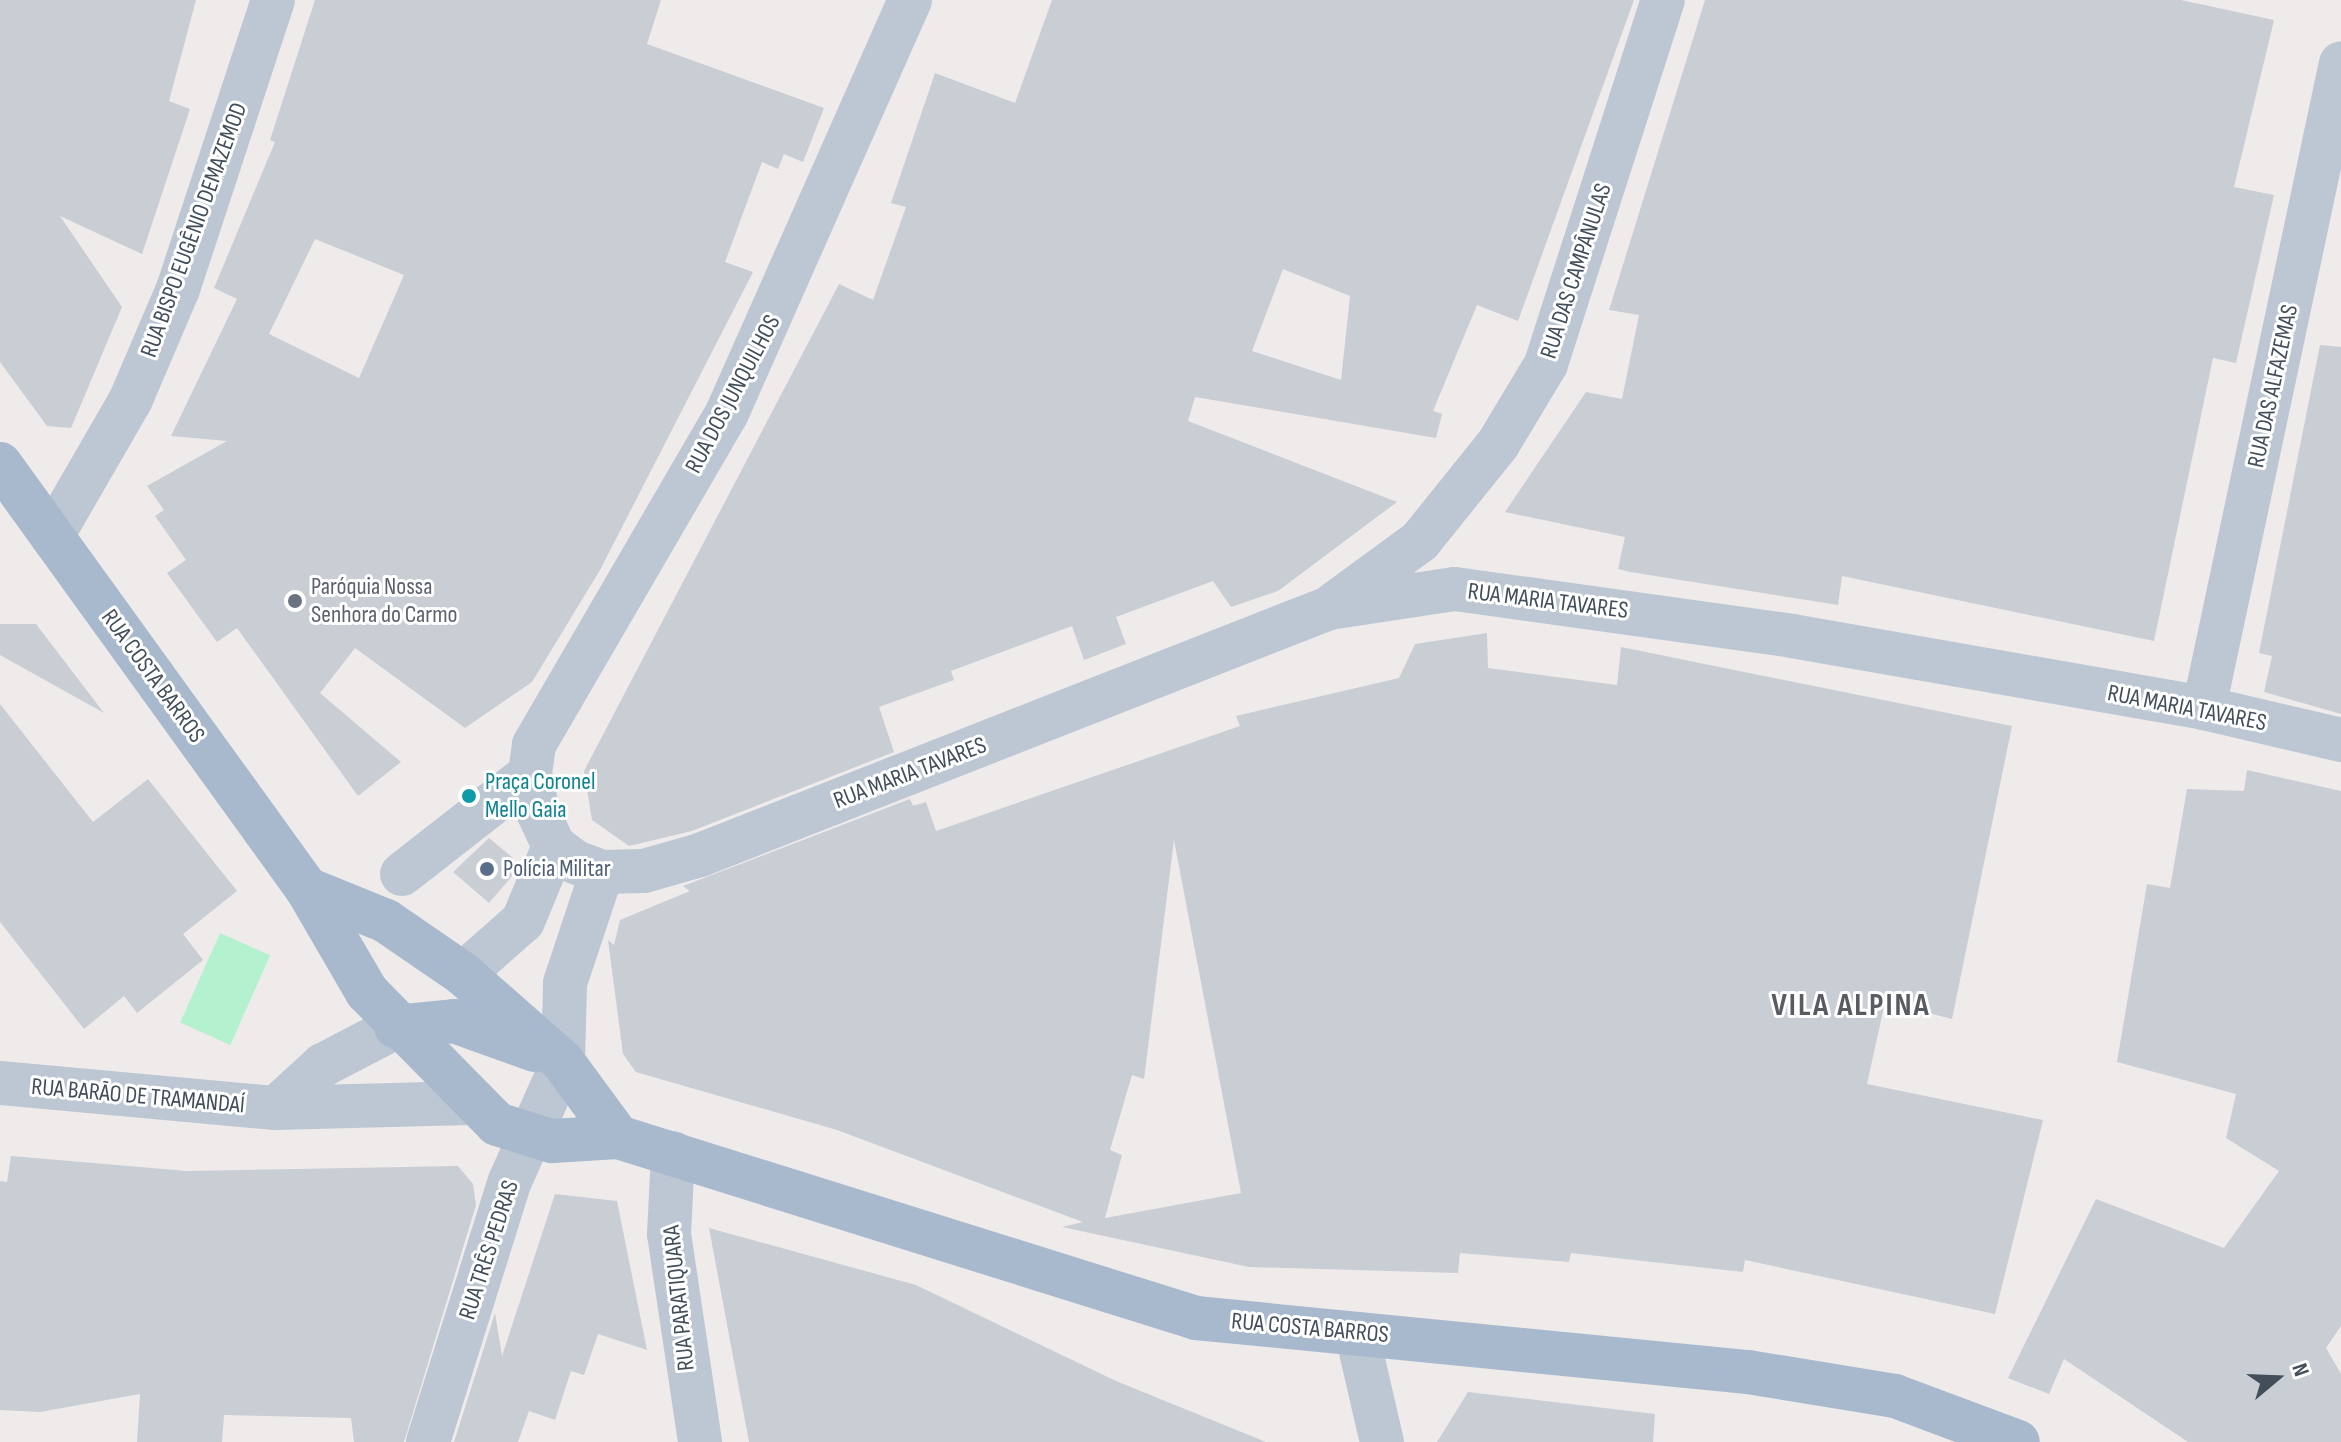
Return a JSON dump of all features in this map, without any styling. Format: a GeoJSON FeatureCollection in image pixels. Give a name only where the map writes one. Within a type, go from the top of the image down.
{"type":"FeatureCollection","features":[{"type":"Feature","properties":{"kind":"main road","name":"RUA COSTA BARROS"},"geometry":{"type":"LineString","coordinates":[[0,464],[307,889],[339,955],[396,1027],[469,1103],[527,1137],[576,1142],[618,1137],[1196,1318],[1748,1372],[1895,1396],[2018,1442]]}},
{"type":"Feature","properties":{"kind":"main road"},"geometry":{"type":"LineString","coordinates":[[307,889],[386,921],[463,974],[563,1062],[618,1137]]}},
{"type":"Feature","properties":{"kind":"main road"},"geometry":{"type":"LineString","coordinates":[[396,1027],[454,1021],[563,1062]]}},
{"type":"Feature","properties":{"kind":"street","name":"RUA BISPO EUGÊNIO DEMAZEMOD"},"geometry":{"type":"LineString","coordinates":[[52,536],[131,399],[178,289],[273,0]]}},
{"type":"Feature","properties":{"kind":"street","name":"RUA DOS JUNQUILHOS"},"geometry":{"type":"LineString","coordinates":[[530,774],[534,745],[560,694],[727,413],[772,323],[910,0]]}},
{"type":"Feature","properties":{"kind":"street","name":"RUA DAS CAMPÂNULAS"},"geometry":{"type":"LineString","coordinates":[[1329,608],[1420,541],[1498,444],[1546,364],[1663,0]]}},
{"type":"Feature","properties":{"kind":"street","name":"RUA DAS ALFAZEMAS"},"geometry":{"type":"LineString","coordinates":[[2204,708],[2341,63]]}},
{"type":"Feature","properties":{"kind":"street","name":"RUA MARIA TAVARES"},"geometry":{"type":"LineString","coordinates":[[602,872],[644,871],[700,855],[1329,608],[1455,589],[1534,595],[2204,708],[2341,740]]}},
{"type":"Feature","properties":{"kind":"street"},"geometry":{"type":"LineString","coordinates":[[402,874],[530,774],[554,846],[523,921],[463,974]]}},
{"type":"Feature","properties":{"kind":"street"},"geometry":{"type":"LineString","coordinates":[[554,846],[602,872],[565,983],[563,1062]]}},
{"type":"Feature","properties":{"kind":"street","name":"RUA BARÃO DE TRAMANDAÍ"},"geometry":{"type":"LineString","coordinates":[[276,1108],[323,1065],[396,1027]]}},
{"type":"Feature","properties":{"kind":"street","name":"RUA TRÊS PEDRAS"},"geometry":{"type":"LineString","coordinates":[[428,1442],[527,1137],[563,1062]]}},
{"type":"Feature","properties":{"kind":"street","name":"RUA BARÃO DE TRAMANDAÍ"},"geometry":{"type":"LineString","coordinates":[[0,1083],[276,1108],[469,1103]]}},
{"type":"Feature","properties":{"kind":"street","name":"RUA PARATIQUARA"},"geometry":{"type":"LineString","coordinates":[[673,1153],[672,1264],[700,1442]]}},
{"type":"Feature","properties":{"kind":"street"},"geometry":{"type":"LineString","coordinates":[[1357,1334],[1382,1442]]}},
{"type":"Feature","properties":{"kind":"green space"},"geometry":{"type":"Polygon","coordinates":[[[220,933],[270,955],[230,1045],[180,1023],[220,933]]]}},
{"type":"Feature","properties":{"kind":"building"},"geometry":{"type":"Polygon","coordinates":[[[0,0],[196,0],[169,101],[190,109],[142,254],[60,216],[122,307],[71,428],[47,426],[0,362],[0,0]]]}},
{"type":"Feature","properties":{"kind":"building"},"geometry":{"type":"Polygon","coordinates":[[[315,0],[661,0],[647,44],[824,108],[803,162],[784,154],[778,169],[762,162],[725,262],[753,272],[600,570],[532,682],[465,728],[355,648],[320,693],[401,762],[358,796],[237,628],[217,642],[167,573],[186,560],[155,516],[164,510],[147,486],[227,441],[171,436],[237,299],[214,288],[275,142],[270,140],[315,0]],[[315,239],[269,334],[359,378],[404,275],[315,239]]]}},
{"type":"Feature","properties":{"kind":"building"},"geometry":{"type":"Polygon","coordinates":[[[1052,0],[1634,0],[1518,321],[1477,305],[1433,411],[1442,414],[1436,438],[1195,397],[1188,421],[1397,502],[1278,591],[1231,607],[1213,581],[1116,617],[1126,644],[1084,660],[1072,626],[951,671],[954,680],[879,707],[894,752],[692,831],[629,846],[592,820],[584,771],[839,284],[873,300],[906,207],[891,203],[935,73],[1015,103],[1052,0]],[[1283,269],[1252,351],[1341,380],[1350,296],[1283,269]]]}},
{"type":"Feature","properties":{"kind":"building"},"geometry":{"type":"Polygon","coordinates":[[[1705,0],[2181,0],[2274,20],[2234,187],[2274,195],[2236,363],[2213,358],[2154,641],[1842,576],[1838,605],[1630,572],[1618,569],[1625,537],[1505,512],[1586,392],[1622,399],[1639,315],[1609,310],[1705,0]]]}},
{"type":"Feature","properties":{"kind":"building"},"geometry":{"type":"Polygon","coordinates":[[[2320,345],[2341,347],[2341,714],[2264,692],[2272,656],[2259,653],[2320,345]]]}},
{"type":"Feature","properties":{"kind":"building"},"geometry":{"type":"Polygon","coordinates":[[[0,624],[36,624],[104,713],[0,655],[0,624]]]}},
{"type":"Feature","properties":{"kind":"building"},"geometry":{"type":"Polygon","coordinates":[[[1487,633],[1488,668],[1617,685],[1621,647],[2012,726],[1952,1019],[1885,1002],[1867,1084],[2043,1120],[1995,1314],[1745,1260],[1743,1272],[1571,1253],[1569,1262],[1460,1253],[1458,1273],[1249,1267],[1062,1227],[1083,1222],[837,1130],[636,1072],[623,1054],[608,940],[614,945],[620,920],[690,891],[683,886],[910,799],[913,806],[926,802],[936,831],[1240,726],[1236,716],[1399,678],[1415,644],[1487,633]],[[1174,840],[1144,1079],[1132,1075],[1110,1150],[1122,1155],[1105,1218],[1241,1193],[1174,840]]]}},
{"type":"Feature","properties":{"kind":"building"},"geometry":{"type":"Polygon","coordinates":[[[0,704],[93,822],[148,779],[237,891],[183,934],[203,960],[137,1013],[124,996],[84,1029],[0,922],[0,704]]]}},
{"type":"Feature","properties":{"kind":"building"},"geometry":{"type":"Polygon","coordinates":[[[2247,770],[2341,791],[2341,1326],[2326,1348],[2341,1374],[2341,1442],[2188,1442],[2064,1359],[2049,1394],[2008,1378],[2096,1199],[2224,1248],[2279,1171],[2226,1138],[2236,1094],[2117,1062],[2147,884],[2170,888],[2187,789],[2244,791],[2247,770]]]}},
{"type":"Feature","properties":{"kind":"building","name":"Polícia Militar"},"geometry":{"type":"Polygon","coordinates":[[[489,838],[513,858],[513,875],[489,903],[453,872],[489,838]]]}},
{"type":"Feature","properties":{"kind":"building"},"geometry":{"type":"Polygon","coordinates":[[[11,1156],[187,1171],[458,1166],[473,1184],[476,1205],[404,1442],[354,1442],[351,1418],[224,1415],[222,1442],[137,1442],[140,1394],[40,1412],[0,1410],[0,1181],[7,1182],[11,1156]]]}},
{"type":"Feature","properties":{"kind":"building"},"geometry":{"type":"Polygon","coordinates":[[[555,1194],[617,1201],[647,1350],[598,1334],[584,1375],[571,1371],[555,1420],[529,1411],[518,1442],[454,1442],[495,1313],[502,1356],[555,1194]]]}},
{"type":"Feature","properties":{"kind":"building"},"geometry":{"type":"Polygon","coordinates":[[[709,1228],[916,1285],[1116,1381],[1266,1442],[749,1442],[709,1228]]]}},
{"type":"Feature","properties":{"kind":"building"},"geometry":{"type":"Polygon","coordinates":[[[1468,1392],[1655,1414],[1653,1442],[1437,1442],[1468,1392]]]}},
{"type":"Feature","properties":{"kind":"place","name":"Paróquia Nossa Senhora do Carmo"},"geometry":{"type":"Point","coordinates":[295,601]}},
{"type":"Feature","properties":{"kind":"place","name":"Praça Coronel Mello Gaia"},"geometry":{"type":"Point","coordinates":[469,796]}},
{"type":"Feature","properties":{"kind":"place","name":"Polícia Militar"},"geometry":{"type":"Point","coordinates":[487,869]}},
{"type":"Feature","properties":{"kind":"district","name":"VILA ALPINA"},"geometry":{"type":"Point","coordinates":[1851,1006]}}]}
